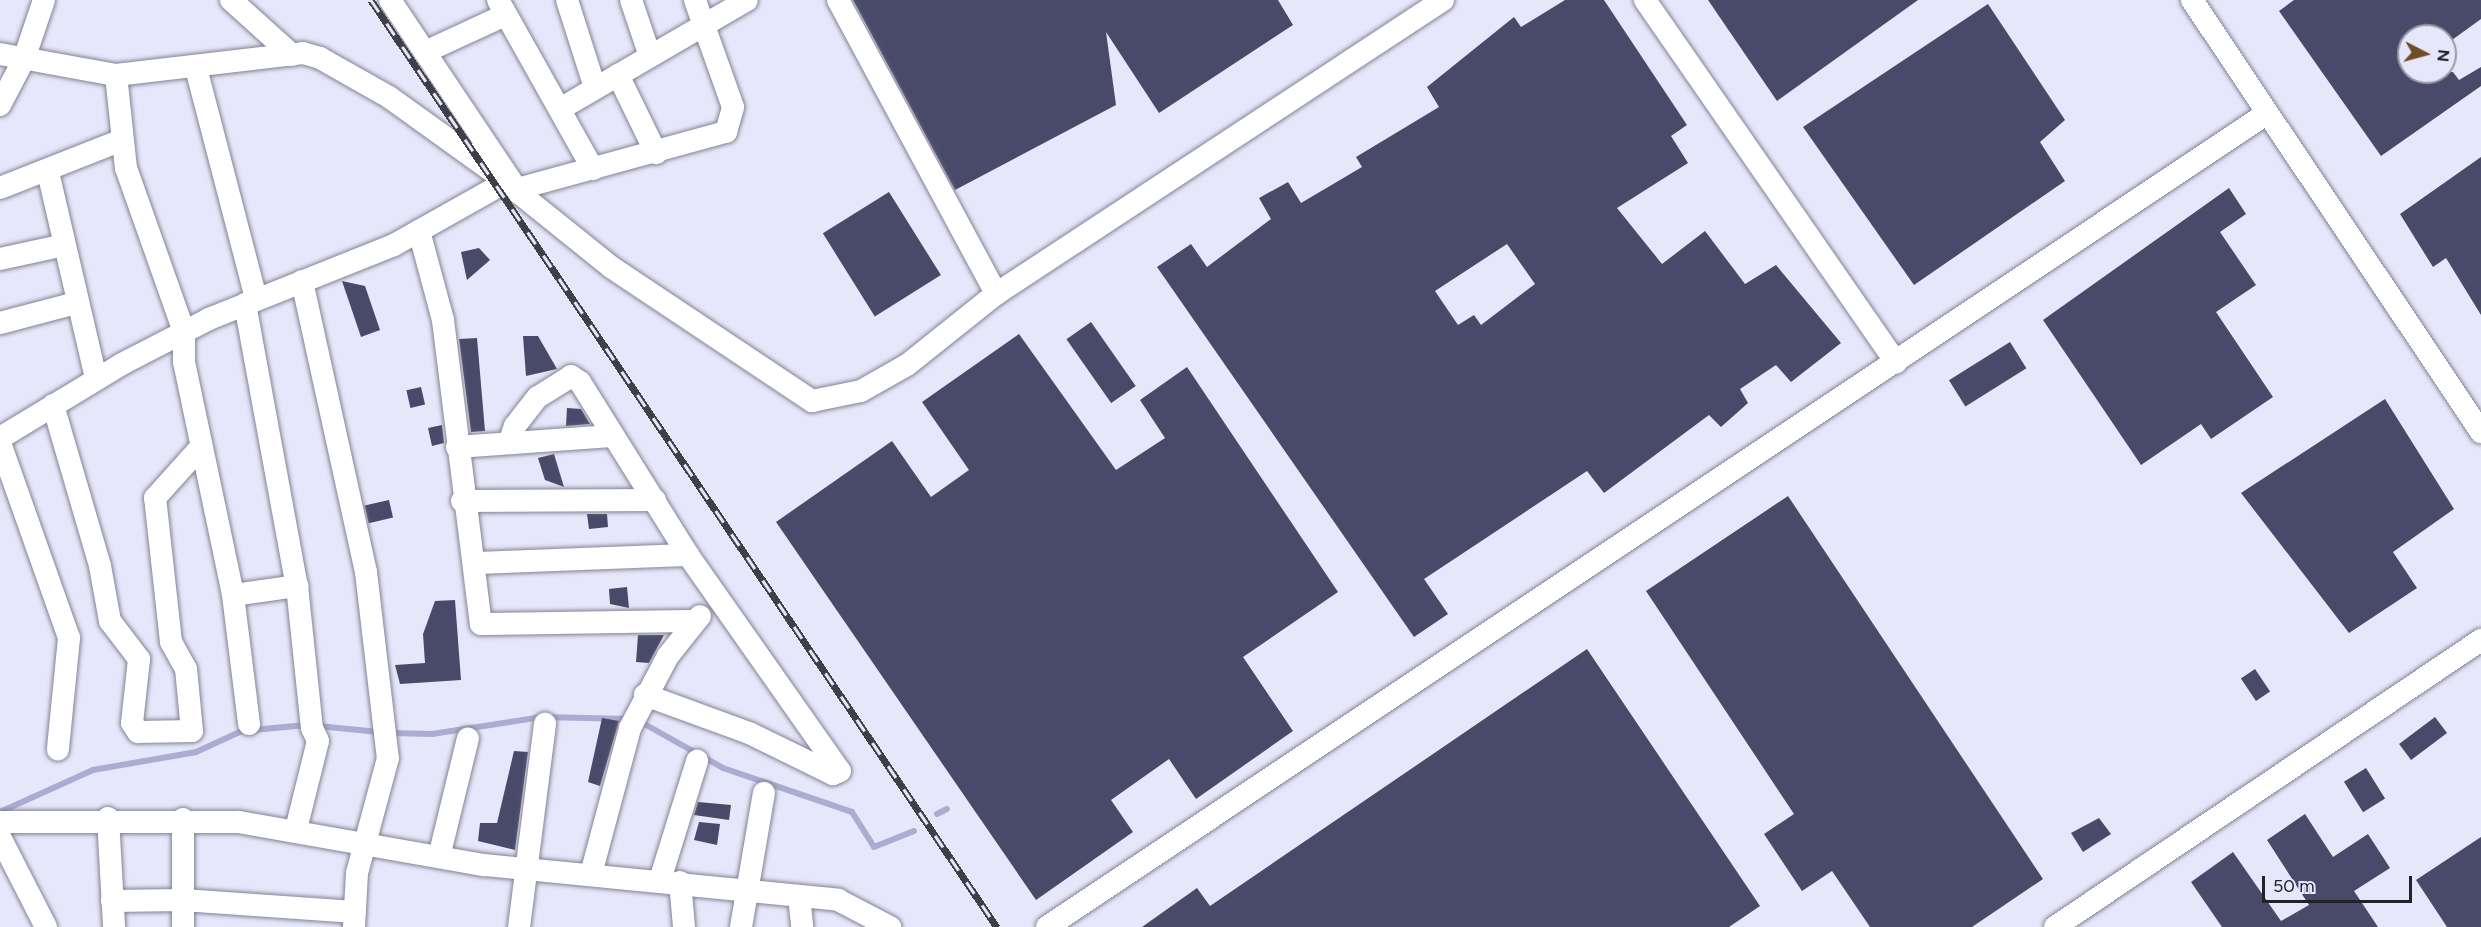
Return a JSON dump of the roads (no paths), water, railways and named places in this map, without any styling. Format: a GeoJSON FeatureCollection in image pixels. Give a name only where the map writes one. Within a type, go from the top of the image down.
{"type":"FeatureCollection","features":[{"type":"Feature","properties":{"kind":"street"},"geometry":{"type":"LineString","coordinates":[[0,105],[24,59],[44,0]]}},
{"type":"Feature","properties":{"kind":"street"},"geometry":{"type":"LineString","coordinates":[[231,0],[292,55]]}},
{"type":"Feature","properties":{"kind":"street"},"geometry":{"type":"LineString","coordinates":[[390,0],[510,186]]}},
{"type":"Feature","properties":{"kind":"street"},"geometry":{"type":"LineString","coordinates":[[567,0],[595,88]]}},
{"type":"Feature","properties":{"kind":"street"},"geometry":{"type":"LineString","coordinates":[[631,0],[650,56]]}},
{"type":"Feature","properties":{"kind":"street"},"geometry":{"type":"LineString","coordinates":[[58,749],[72,653],[0,441],[96,379],[184,332],[419,231],[510,186],[593,169],[721,136],[732,120],[733,108],[695,0]]}},
{"type":"Feature","properties":{"kind":"street"},"geometry":{"type":"LineString","coordinates":[[560,109],[747,0]]}},
{"type":"Feature","properties":{"kind":"street"},"geometry":{"type":"LineString","coordinates":[[838,0],[996,294]]}},
{"type":"Feature","properties":{"kind":"street"},"geometry":{"type":"LineString","coordinates":[[0,54],[116,75],[196,68],[292,55],[320,58],[389,97],[510,186],[611,267],[813,401],[861,391],[907,365],[996,294],[1443,0]]}},
{"type":"Feature","properties":{"kind":"street"},"geometry":{"type":"LineString","coordinates":[[1645,0],[1896,363]]}},
{"type":"Feature","properties":{"kind":"street"},"geometry":{"type":"LineString","coordinates":[[2192,0],[2266,114],[2481,432]]}},
{"type":"Feature","properties":{"kind":"street"},"geometry":{"type":"LineString","coordinates":[[425,52],[502,7],[593,169]]}},
{"type":"Feature","properties":{"kind":"street"},"geometry":{"type":"LineString","coordinates":[[196,68],[251,302],[297,586],[312,728],[318,741],[296,829]]}},
{"type":"Feature","properties":{"kind":"street"},"geometry":{"type":"LineString","coordinates":[[116,75],[126,168],[184,332],[184,362],[233,595],[249,724]]}},
{"type":"Feature","properties":{"kind":"street"},"geometry":{"type":"LineString","coordinates":[[618,75],[656,153]]}},
{"type":"Feature","properties":{"kind":"street"},"geometry":{"type":"LineString","coordinates":[[1047,927],[1896,363],[2266,114]]}},
{"type":"Feature","properties":{"kind":"street"},"geometry":{"type":"LineString","coordinates":[[0,188],[48,172],[122,141]]}},
{"type":"Feature","properties":{"kind":"street"},"geometry":{"type":"LineString","coordinates":[[48,172],[76,303],[96,379]]}},
{"type":"Feature","properties":{"kind":"street"},"geometry":{"type":"LineString","coordinates":[[419,231],[443,320],[462,501],[475,563],[481,624],[694,621]]}},
{"type":"Feature","properties":{"kind":"street"},"geometry":{"type":"LineString","coordinates":[[0,259],[64,245]]}},
{"type":"Feature","properties":{"kind":"street"},"geometry":{"type":"LineString","coordinates":[[112,901],[183,900],[355,919],[366,845],[388,758],[375,624],[338,425],[302,281]]}},
{"type":"Feature","properties":{"kind":"street"},"geometry":{"type":"LineString","coordinates":[[0,323],[76,303]]}},
{"type":"Feature","properties":{"kind":"street"},"geometry":{"type":"LineString","coordinates":[[509,443],[527,407],[571,376],[655,500],[688,555],[840,771],[833,774],[749,733],[645,695]]}},
{"type":"Feature","properties":{"kind":"street"},"geometry":{"type":"LineString","coordinates":[[53,405],[100,566],[110,621],[139,659],[132,723],[138,732],[192,731],[186,669],[171,642],[155,498],[201,447]]}},
{"type":"Feature","properties":{"kind":"street"},"geometry":{"type":"LineString","coordinates":[[457,447],[612,436]]}},
{"type":"Feature","properties":{"kind":"street"},"geometry":{"type":"LineString","coordinates":[[462,501],[655,500]]}},
{"type":"Feature","properties":{"kind":"street"},"geometry":{"type":"LineString","coordinates":[[475,563],[688,555]]}},
{"type":"Feature","properties":{"kind":"street"},"geometry":{"type":"LineString","coordinates":[[233,595],[297,586]]}},
{"type":"Feature","properties":{"kind":"street"},"geometry":{"type":"LineString","coordinates":[[591,874],[623,745],[645,695],[694,621],[719,599]]}},
{"type":"Feature","properties":{"kind":"street"},"geometry":{"type":"LineString","coordinates":[[2055,927],[2481,640]]}},
{"type":"Feature","properties":{"kind":"street"},"geometry":{"type":"LineString","coordinates":[[519,927],[523,868],[545,724]]}},
{"type":"Feature","properties":{"kind":"street"},"geometry":{"type":"LineString","coordinates":[[439,858],[468,738]]}},
{"type":"Feature","properties":{"kind":"street"},"geometry":{"type":"LineString","coordinates":[[684,927],[670,881],[697,761]]}},
{"type":"Feature","properties":{"kind":"street"},"geometry":{"type":"LineString","coordinates":[[741,927],[744,890],[764,793]]}},
{"type":"Feature","properties":{"kind":"street"},"geometry":{"type":"LineString","coordinates":[[108,818],[114,927]]}},
{"type":"Feature","properties":{"kind":"street"},"geometry":{"type":"LineString","coordinates":[[0,822],[108,818],[183,819],[296,829],[439,858],[670,881],[847,902],[890,927]]}},
{"type":"Feature","properties":{"kind":"street"},"geometry":{"type":"LineString","coordinates":[[183,819],[183,927]]}},
{"type":"Feature","properties":{"kind":"street"},"geometry":{"type":"LineString","coordinates":[[0,837],[46,927]]}},
{"type":"Feature","properties":{"kind":"street"},"geometry":{"type":"LineString","coordinates":[[799,896],[802,927]]}},
{"type":"Feature","properties":{"kind":"waterway"},"geometry":{"type":"LineString","coordinates":[[389,733],[432,734],[542,717],[629,719]]}},
{"type":"Feature","properties":{"kind":"waterway"},"geometry":{"type":"LineString","coordinates":[[639,721],[723,768],[852,812],[874,847],[914,831]]}},
{"type":"Feature","properties":{"kind":"waterway"},"geometry":{"type":"LineString","coordinates":[[0,812],[93,770],[196,752],[242,731],[307,725]]}},
{"type":"Feature","properties":{"kind":"waterway"},"geometry":{"type":"LineString","coordinates":[[318,726],[379,732]]}},
{"type":"Feature","properties":{"kind":"waterway"},"geometry":{"type":"LineString","coordinates":[[937,814],[947,809]]}},
{"type":"Feature","properties":{"kind":"railway"},"geometry":{"type":"LineString","coordinates":[[371,0],[997,927]]}}]}
